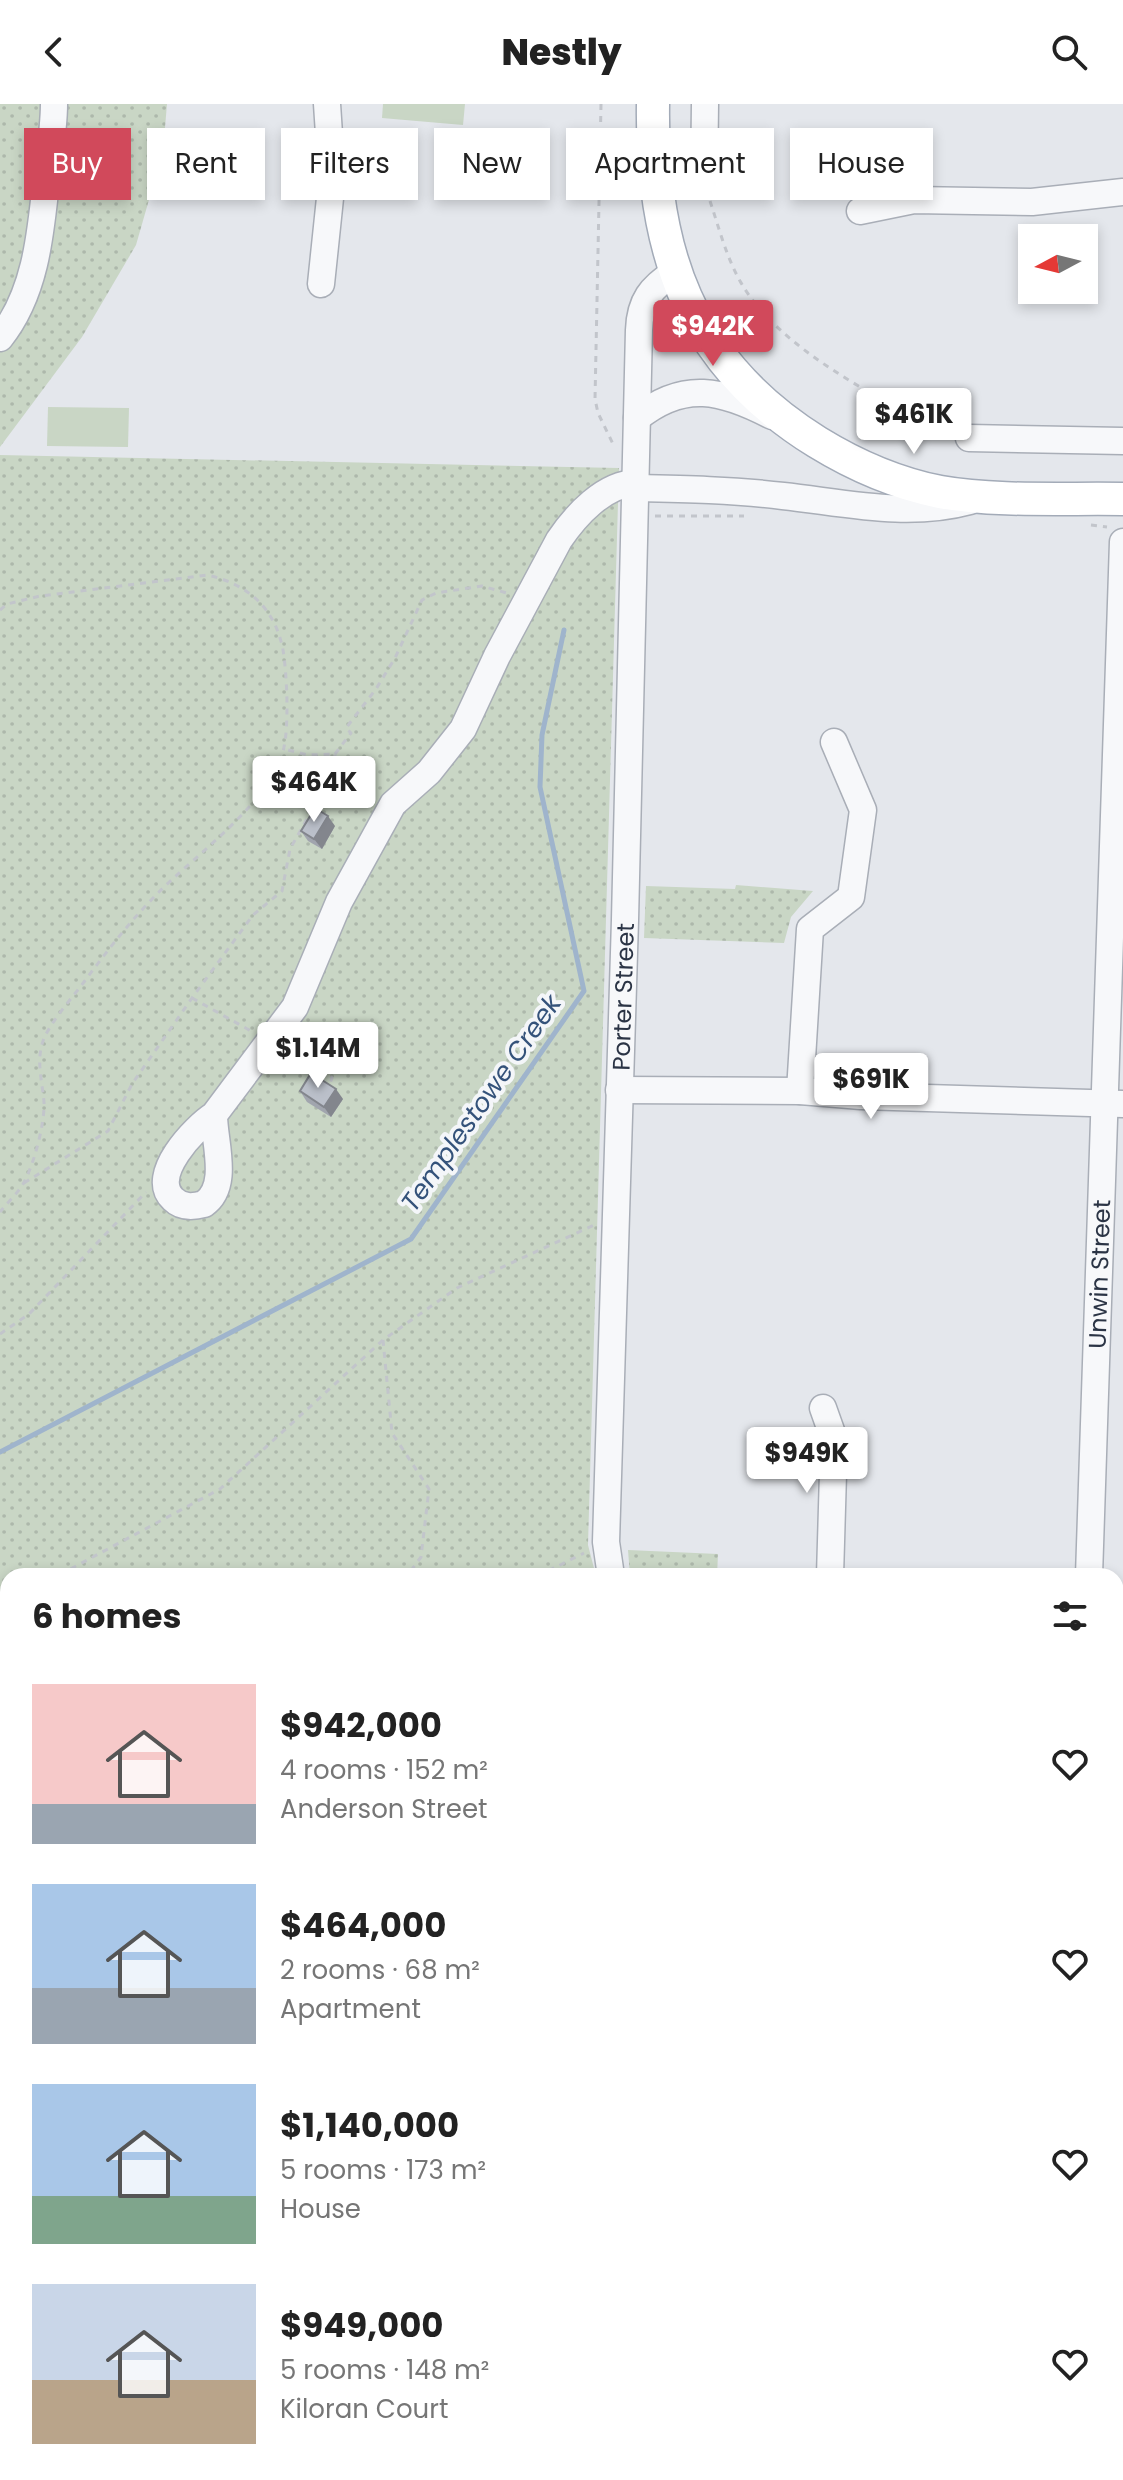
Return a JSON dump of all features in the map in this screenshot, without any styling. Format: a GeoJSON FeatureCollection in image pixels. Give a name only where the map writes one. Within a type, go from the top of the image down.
{"type":"FeatureCollection","features":[{"type":"Feature","properties":{"kind":"main road"},"geometry":{"type":"LineString","coordinates":[[652,128],[653,104]]}},
{"type":"Feature","properties":{"kind":"main road"},"geometry":{"type":"LineString","coordinates":[[656,128],[659,104]]}},
{"type":"Feature","properties":{"kind":"main road"},"geometry":{"type":"LineString","coordinates":[[658,200],[675,272],[690,308],[720,354],[754,395],[793,426],[859,466],[891,479],[943,492],[1123,501]]}},
{"type":"Feature","properties":{"kind":"street"},"geometry":{"type":"LineString","coordinates":[[0,338],[11,324],[24,296],[35,261],[54,104]]}},
{"type":"Feature","properties":{"kind":"street"},"geometry":{"type":"LineString","coordinates":[[321,284],[332,179],[327,104]]}},
{"type":"Feature","properties":{"kind":"street"},"geometry":{"type":"LineString","coordinates":[[705,104],[705,128]]}},
{"type":"Feature","properties":{"kind":"street"},"geometry":{"type":"LineString","coordinates":[[860,211],[914,200],[1032,202],[1123,192]]}},
{"type":"Feature","properties":{"kind":"street","name":"Porter Street"},"geometry":{"type":"LineString","coordinates":[[610,1568],[606,1542],[641,309],[646,295],[675,272]]}},
{"type":"Feature","properties":{"kind":"street"},"geometry":{"type":"LineString","coordinates":[[637,418],[666,400],[716,393],[751,405],[793,426]]}},
{"type":"Feature","properties":{"kind":"street"},"geometry":{"type":"LineString","coordinates":[[969,438],[1123,441]]}},
{"type":"Feature","properties":{"kind":"street"},"geometry":{"type":"LineString","coordinates":[[214,1115],[219,1178],[211,1199],[204,1204],[183,1205],[174,1200],[167,1189],[171,1165],[189,1136],[214,1115],[295,1007],[339,902],[393,804],[429,772],[463,729],[526,601],[559,540],[576,517],[622,484],[749,492],[891,510],[931,509],[988,496]]}},
{"type":"Feature","properties":{"kind":"street","name":"Unwin Street"},"geometry":{"type":"LineString","coordinates":[[1089,1568],[1114,1104],[1123,542]]}},
{"type":"Feature","properties":{"kind":"street"},"geometry":{"type":"LineString","coordinates":[[800,1091],[810,929],[851,897],[863,810],[834,742]]}},
{"type":"Feature","properties":{"kind":"street"},"geometry":{"type":"LineString","coordinates":[[619,1090],[800,1091],[1114,1104]]}},
{"type":"Feature","properties":{"kind":"street"},"geometry":{"type":"LineString","coordinates":[[823,1408],[834,1439],[830,1568]]}},
{"type":"Feature","properties":{"kind":"path"},"geometry":{"type":"LineString","coordinates":[[601,104],[595,399],[598,413],[613,444]]}},
{"type":"Feature","properties":{"kind":"path"},"geometry":{"type":"LineString","coordinates":[[711,200],[737,274],[752,299],[774,324],[821,363],[937,428],[969,438]]}},
{"type":"Feature","properties":{"kind":"path"},"geometry":{"type":"LineString","coordinates":[[0,610],[7,604],[40,596],[207,575],[241,587],[259,599],[281,639],[286,681],[284,749],[257,799],[156,894],[112,945],[45,1037],[38,1065],[44,1117],[24,1183]]}},
{"type":"Feature","properties":{"kind":"path"},"geometry":{"type":"LineString","coordinates":[[0,1212],[24,1183],[108,1131],[132,1084],[192,998],[253,915],[282,891],[290,849],[335,769],[335,754],[351,733],[346,728],[395,658],[422,600],[436,593],[482,586],[526,601]]}},
{"type":"Feature","properties":{"kind":"path"},"geometry":{"type":"LineString","coordinates":[[284,749],[308,755],[335,754]]}},
{"type":"Feature","properties":{"kind":"path"},"geometry":{"type":"LineString","coordinates":[[192,998],[215,1011]]}},
{"type":"Feature","properties":{"kind":"path"},"geometry":{"type":"LineString","coordinates":[[0,1334],[29,1314],[171,1165]]}},
{"type":"Feature","properties":{"kind":"path"},"geometry":{"type":"LineString","coordinates":[[72,1568],[220,1489],[383,1340],[457,1288],[615,1215]]}},
{"type":"Feature","properties":{"kind":"path"},"geometry":{"type":"LineString","coordinates":[[383,1340],[392,1433],[429,1489],[421,1557],[413,1568]]}},
{"type":"Feature","properties":{"kind":"path"},"geometry":{"type":"LineString","coordinates":[[554,1568],[606,1542]]}},
{"type":"Feature","properties":{"kind":"green space"},"geometry":{"type":"Polygon","coordinates":[[[0,104],[167,104],[165,128],[147,128],[149,200],[136,245],[82,337],[0,447],[0,104]]]}},
{"type":"Feature","properties":{"kind":"green space"},"geometry":{"type":"Polygon","coordinates":[[[383,104],[465,104],[463,125],[382,118],[383,104]]]}},
{"type":"Feature","properties":{"kind":"green space"},"geometry":{"type":"Polygon","coordinates":[[[48,407],[129,408],[128,447],[47,446],[48,407]]]}},
{"type":"Feature","properties":{"kind":"green space"},"geometry":{"type":"Polygon","coordinates":[[[0,455],[619,468],[588,1545],[594,1568],[0,1568],[0,455]]]}},
{"type":"Feature","properties":{"kind":"green space"},"geometry":{"type":"Polygon","coordinates":[[[736,885],[813,891],[791,917],[784,943],[644,938],[646,886],[735,889],[736,885]]]}},
{"type":"Feature","properties":{"kind":"green space"},"geometry":{"type":"Polygon","coordinates":[[[628,1550],[718,1554],[717,1568],[629,1568],[628,1550]]]}},
{"type":"Feature","properties":{"kind":"building"},"geometry":{"type":"Polygon","coordinates":[[[315,808],[328,816],[314,839],[301,831],[315,808]]]}},
{"type":"Feature","properties":{"kind":"building"},"geometry":{"type":"Polygon","coordinates":[[[311,1073],[336,1089],[324,1107],[300,1091],[311,1073]]]}},
{"type":"Feature","properties":{"kind":"waterway","name":"Templestowe Creek"},"geometry":{"type":"LineString","coordinates":[[0,1452],[411,1239],[584,991],[540,787],[542,735],[564,630]]}}]}
